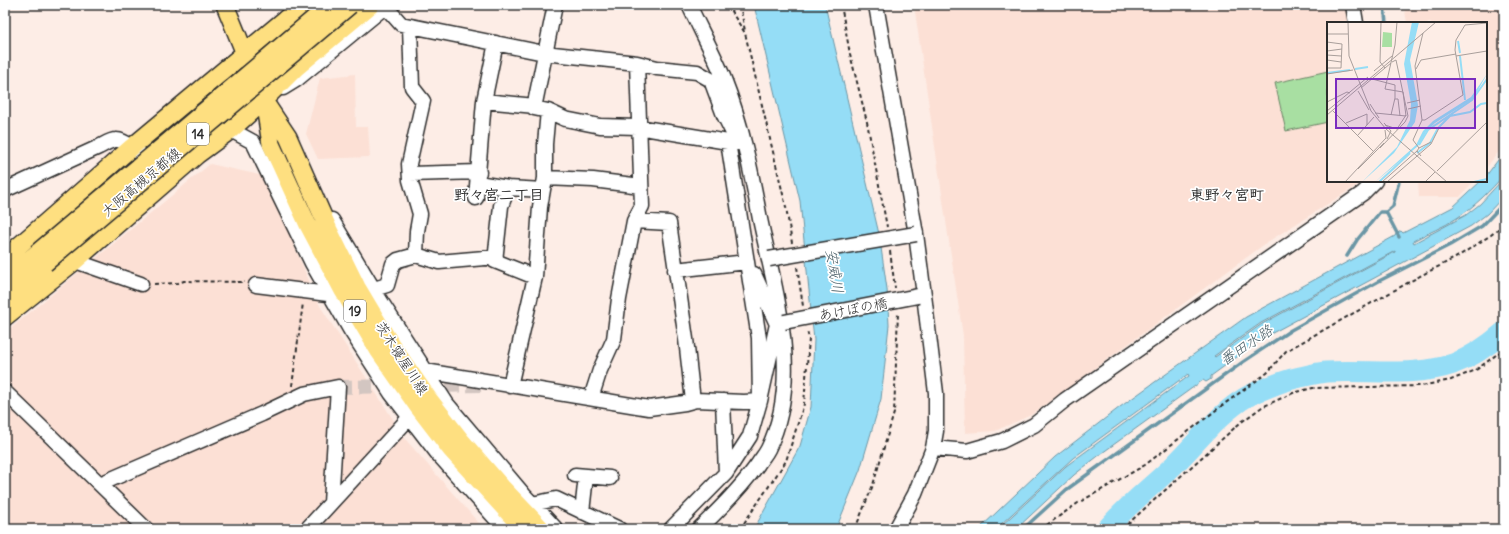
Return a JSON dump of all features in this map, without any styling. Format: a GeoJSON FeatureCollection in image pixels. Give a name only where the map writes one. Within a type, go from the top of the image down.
{"type":"FeatureCollection","features":[{"type":"Feature","properties":{"kind":"main road","name":"茨木寝屋川線"},"geometry":{"type":"LineString","coordinates":[[225,5],[264,100],[288,137],[329,230],[354,280],[391,344],[523,529]]}},
{"type":"Feature","properties":{"kind":"main road"},"geometry":{"type":"LineString","coordinates":[[5,258],[132,147],[245,54],[293,11],[307,5]]}},
{"type":"Feature","properties":{"kind":"main road","name":"大阪高槻京都線"},"geometry":{"type":"LineString","coordinates":[[5,298],[41,258],[330,5]]}},
{"type":"Feature","properties":{"kind":"main road","name":"大阪高槻京都線"},"geometry":{"type":"LineString","coordinates":[[5,279],[41,258],[350,5]]}},
{"type":"Feature","properties":{"kind":"main road"},"geometry":{"type":"LineString","coordinates":[[5,317],[75,261],[197,155],[231,130],[296,68],[381,5]]}},
{"type":"Feature","properties":{"kind":"main road","name":"茨木寝屋川線"},"geometry":{"type":"LineString","coordinates":[[264,100],[271,144],[308,226],[343,291],[378,350],[418,407],[451,450],[497,492],[542,529]]}},
{"type":"Feature","properties":{"kind":"street"},"geometry":{"type":"LineString","coordinates":[[381,5],[401,24],[410,26],[544,53],[697,72],[711,80],[724,115],[750,167]]}},
{"type":"Feature","properties":{"kind":"street"},"geometry":{"type":"LineString","coordinates":[[535,106],[544,53],[555,5]]}},
{"type":"Feature","properties":{"kind":"street"},"geometry":{"type":"LineString","coordinates":[[689,5],[724,78],[739,123],[750,167],[781,323],[785,376],[777,425],[768,450],[752,472],[726,502],[699,529]]}},
{"type":"Feature","properties":{"kind":"street"},"geometry":{"type":"LineString","coordinates":[[876,5],[916,234],[921,296],[936,393],[936,431],[933,448],[915,494],[896,529]]}},
{"type":"Feature","properties":{"kind":"street"},"geometry":{"type":"LineString","coordinates":[[1353,5],[1356,22]]}},
{"type":"Feature","properties":{"kind":"street"},"geometry":{"type":"LineString","coordinates":[[410,26],[412,87],[423,101],[409,164],[410,180],[420,214],[417,231],[416,255]]}},
{"type":"Feature","properties":{"kind":"street"},"geometry":{"type":"LineString","coordinates":[[476,198],[484,100],[496,43]]}},
{"type":"Feature","properties":{"kind":"street"},"geometry":{"type":"LineString","coordinates":[[591,398],[600,370],[614,339],[619,300],[634,221],[642,206],[638,127],[637,64]]}},
{"type":"Feature","properties":{"kind":"street"},"geometry":{"type":"LineString","coordinates":[[484,100],[535,106],[534,108],[548,111],[565,119],[600,126],[638,127],[728,142],[759,338],[760,401]]}},
{"type":"Feature","properties":{"kind":"street"},"geometry":{"type":"LineString","coordinates":[[510,386],[535,277],[540,207],[544,184],[548,111]]}},
{"type":"Feature","properties":{"kind":"street"},"geometry":{"type":"LineString","coordinates":[[231,130],[252,142],[328,294],[391,393],[438,454],[505,529]]}},
{"type":"Feature","properties":{"kind":"street"},"geometry":{"type":"LineString","coordinates":[[288,137],[301,146],[335,225],[447,404],[532,504],[556,529]]}},
{"type":"Feature","properties":{"kind":"street"},"geometry":{"type":"LineString","coordinates":[[5,190],[100,148],[112,140],[118,139],[132,147],[162,175],[174,175]]}},
{"type":"Feature","properties":{"kind":"street"},"geometry":{"type":"LineString","coordinates":[[410,174],[478,178],[508,188],[593,180],[641,186]]}},
{"type":"Feature","properties":{"kind":"street"},"geometry":{"type":"LineString","coordinates":[[933,448],[967,451],[1002,441],[1034,425],[1065,400],[1363,193],[1374,182]]}},
{"type":"Feature","properties":{"kind":"street"},"geometry":{"type":"LineString","coordinates":[[508,188],[501,206],[496,261],[535,277]]}},
{"type":"Feature","properties":{"kind":"street"},"geometry":{"type":"LineString","coordinates":[[634,221],[669,223],[686,339],[693,401]]}},
{"type":"Feature","properties":{"kind":"street"},"geometry":{"type":"LineString","coordinates":[[769,259],[916,234]]}},
{"type":"Feature","properties":{"kind":"street"},"geometry":{"type":"LineString","coordinates":[[374,289],[387,285],[393,264],[398,260],[416,255],[439,262],[496,257]]}},
{"type":"Feature","properties":{"kind":"street"},"geometry":{"type":"LineString","coordinates":[[675,270],[747,260]]}},
{"type":"Feature","properties":{"kind":"street"},"geometry":{"type":"LineString","coordinates":[[671,529],[726,474],[750,436],[760,401],[781,323],[747,260]]}},
{"type":"Feature","properties":{"kind":"street"},"geometry":{"type":"LineString","coordinates":[[75,261],[141,284]]}},
{"type":"Feature","properties":{"kind":"street"},"geometry":{"type":"LineString","coordinates":[[256,285],[328,294]]}},
{"type":"Feature","properties":{"kind":"street","name":"あけぼの橋"},"geometry":{"type":"LineString","coordinates":[[781,323],[921,296]]}},
{"type":"Feature","properties":{"kind":"street"},"geometry":{"type":"LineString","coordinates":[[425,371],[649,408],[693,401],[760,401]]}},
{"type":"Feature","properties":{"kind":"street"},"geometry":{"type":"LineString","coordinates":[[100,484],[304,394],[338,387],[331,503]]}},
{"type":"Feature","properties":{"kind":"street"},"geometry":{"type":"LineString","coordinates":[[5,392],[146,529]]}},
{"type":"Feature","properties":{"kind":"street"},"geometry":{"type":"LineString","coordinates":[[724,401],[726,474]]}},
{"type":"Feature","properties":{"kind":"street"},"geometry":{"type":"LineString","coordinates":[[308,529],[410,417]]}},
{"type":"Feature","properties":{"kind":"street"},"geometry":{"type":"LineString","coordinates":[[582,512],[581,476],[610,478]]}},
{"type":"Feature","properties":{"kind":"street"},"geometry":{"type":"LineString","coordinates":[[532,504],[556,499],[619,529]]}},
{"type":"Feature","properties":{"kind":"path"},"geometry":{"type":"LineString","coordinates":[[740,5],[745,33]]}},
{"type":"Feature","properties":{"kind":"path"},"geometry":{"type":"LineString","coordinates":[[841,5],[887,229]]}},
{"type":"Feature","properties":{"kind":"path"},"geometry":{"type":"LineString","coordinates":[[1041,529],[1078,503],[1145,465],[1267,373],[1286,351],[1457,257],[1491,235],[1504,224]]}},
{"type":"Feature","properties":{"kind":"path"},"geometry":{"type":"LineString","coordinates":[[890,244],[895,292]]}},
{"type":"Feature","properties":{"kind":"path"},"geometry":{"type":"LineString","coordinates":[[141,284],[212,281],[253,282],[256,283],[256,285]]}},
{"type":"Feature","properties":{"kind":"path"},"geometry":{"type":"LineString","coordinates":[[290,401],[304,291]]}},
{"type":"Feature","properties":{"kind":"path"},"geometry":{"type":"LineString","coordinates":[[855,529],[873,485],[894,413],[898,316],[897,308]]}},
{"type":"Feature","properties":{"kind":"path"},"geometry":{"type":"LineString","coordinates":[[1122,529],[1240,423],[1262,407],[1292,393],[1313,388],[1421,386],[1451,380],[1476,370],[1504,349]]}},
{"type":"Feature","properties":{"kind":"shaded area"},"geometry":{"type":"Polygon","coordinates":[[[914,5],[1345,5],[1348,22],[1327,22],[1327,182],[1362,182],[1269,241],[1031,415],[995,431],[965,433],[963,336],[914,5]]]}},
{"type":"Feature","properties":{"kind":"shaded area"},"geometry":{"type":"Polygon","coordinates":[[[1404,5],[1504,5],[1504,145],[1487,167],[1487,22],[1407,22],[1404,5]]]}},
{"type":"Feature","properties":{"kind":"shaded area"},"geometry":{"type":"Polygon","coordinates":[[[355,74],[356,127],[368,127],[370,157],[318,159],[306,134],[320,78],[355,74]]]}},
{"type":"Feature","properties":{"kind":"shaded area"},"geometry":{"type":"Polygon","coordinates":[[[210,164],[264,176],[320,306],[407,441],[484,529],[5,529],[5,333],[210,164]]]}},
{"type":"Feature","properties":{"kind":"shaded area"},"geometry":{"type":"Polygon","coordinates":[[[1418,182],[1473,182],[1460,197],[1419,197],[1418,182]]]}},
{"type":"Feature","properties":{"kind":"green space"},"geometry":{"type":"Polygon","coordinates":[[[1327,71],[1327,122],[1286,131],[1275,83],[1327,71]]]}},
{"type":"Feature","properties":{"kind":"water","name":"安威川"},"geometry":{"type":"Polygon","coordinates":[[[754,5],[825,5],[879,234],[887,289],[889,325],[881,399],[860,470],[836,529],[754,529],[800,446],[811,407],[814,340],[800,201],[754,5]]]}},
{"type":"Feature","properties":{"kind":"water","name":"番田水路"},"geometry":{"type":"Polygon","coordinates":[[[1504,152],[1504,175],[1488,192],[1457,218],[1413,241],[1414,243],[1466,215],[1480,204],[1504,178],[1504,196],[1487,214],[1471,226],[1263,338],[1211,376],[1211,379],[1206,382],[1203,380],[1102,453],[1074,475],[1016,529],[979,529],[1055,457],[1120,407],[1246,317],[1395,236],[1401,231],[1403,233],[1453,207],[1480,182],[1487,182],[1487,175],[1504,152]],[[1395,252],[1261,323],[1214,356],[1215,357],[1262,324],[1395,252]],[[1188,374],[1073,458],[1000,525],[1001,526],[1066,466],[1189,376],[1188,374]]]}},
{"type":"Feature","properties":{"kind":"waterway"},"geometry":{"type":"LineString","coordinates":[[1384,5],[1386,22]]}},
{"type":"Feature","properties":{"kind":"waterway"},"geometry":{"type":"LineString","coordinates":[[1399,182],[1393,206],[1386,212],[1399,237]]}},
{"type":"Feature","properties":{"kind":"waterway","name":"番田水路"},"geometry":{"type":"LineString","coordinates":[[1023,529],[1066,490],[1243,362],[1291,330],[1379,281],[1450,245],[1482,226],[1504,203]]}},
{"type":"Feature","properties":{"kind":"waterway"},"geometry":{"type":"LineString","coordinates":[[1347,256],[1357,240],[1380,212],[1386,212]]}},
{"type":"Feature","properties":{"kind":"waterway"},"geometry":{"type":"LineString","coordinates":[[1107,529],[1130,504],[1173,466],[1222,416],[1240,401],[1252,394],[1290,380],[1322,372],[1406,372],[1437,368],[1453,364],[1467,358],[1504,332]]}},
{"type":"Feature","properties":{"kind":"waterway"},"geometry":{"type":"LineString","coordinates":[[1277,378],[1277,384]]}},
{"type":"Feature","properties":{"kind":"tunnel"},"geometry":{"type":"LineString","coordinates":[[425,386],[486,385]]}},
{"type":"Feature","properties":{"kind":"tunnel"},"geometry":{"type":"LineString","coordinates":[[338,387],[398,386]]}},
{"type":"Feature","properties":{"kind":"district","name":"野々宮二丁目"},"geometry":{"type":"Point","coordinates":[499,194]}},
{"type":"Feature","properties":{"kind":"district","name":"東野々宮町"},"geometry":{"type":"Point","coordinates":[1227,194]}}]}
